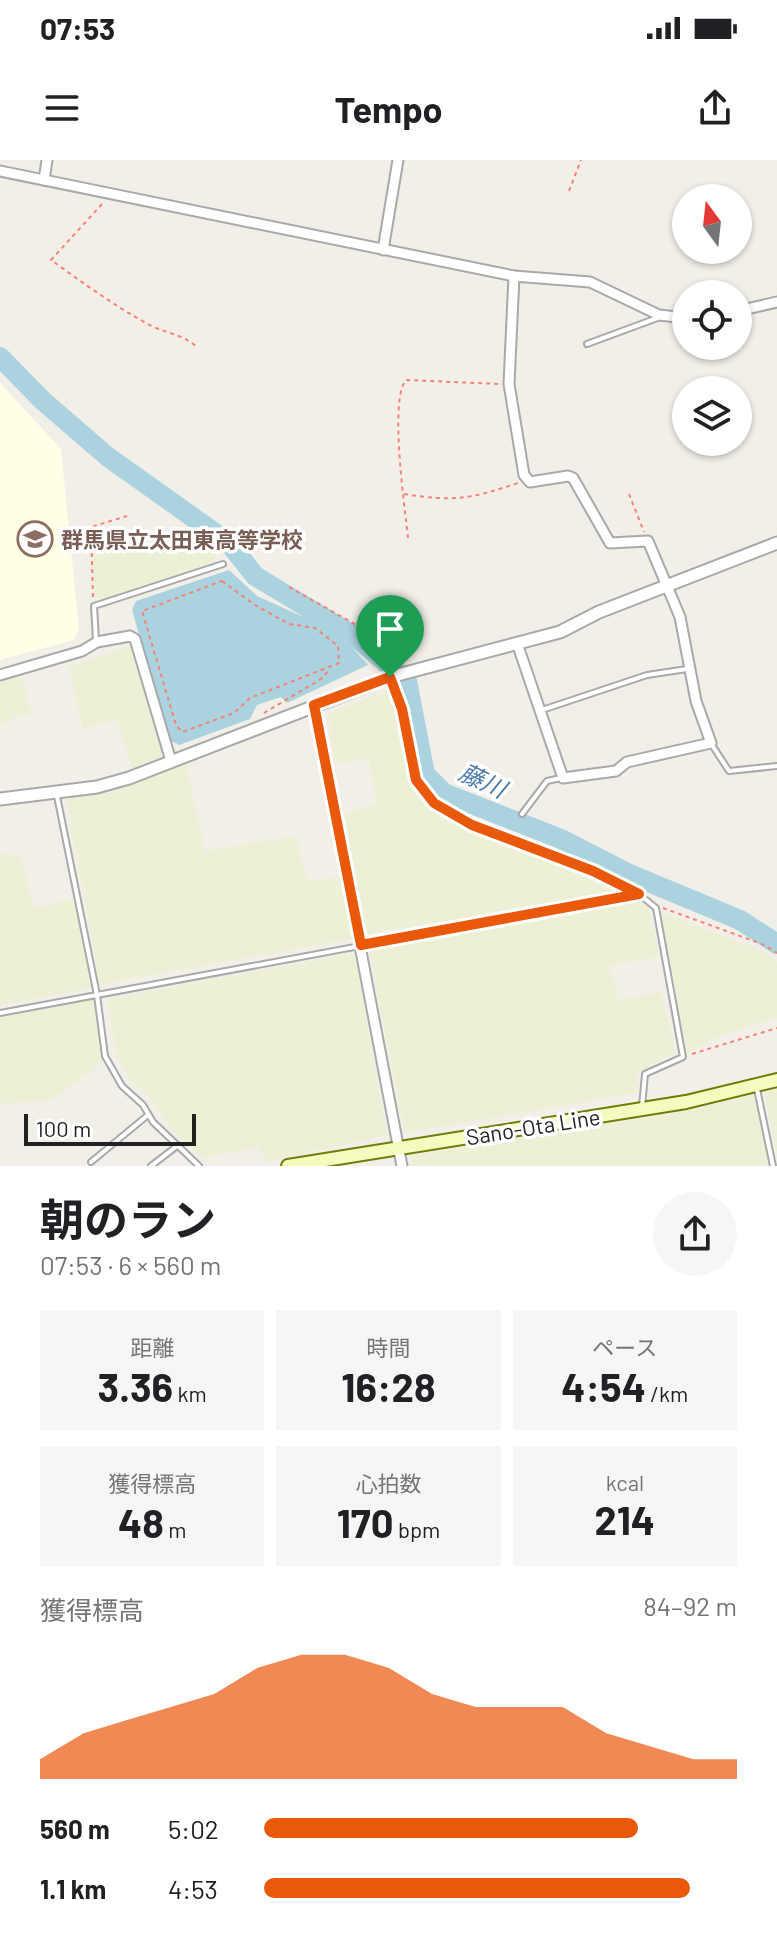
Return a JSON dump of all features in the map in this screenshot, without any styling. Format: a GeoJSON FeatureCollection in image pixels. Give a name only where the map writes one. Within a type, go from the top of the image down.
{"type":"FeatureCollection","features":[{"type":"Feature","properties":{"kind":"main road","name":"Sano-Ota Line"},"geometry":{"type":"LineString","coordinates":[[288,1166],[642,1109],[777,1080]]}},
{"type":"Feature","properties":{"kind":"street"},"geometry":{"type":"LineString","coordinates":[[44,180],[47,160]]}},
{"type":"Feature","properties":{"kind":"street"},"geometry":{"type":"LineString","coordinates":[[383,250],[398,160]]}},
{"type":"Feature","properties":{"kind":"street"},"geometry":{"type":"LineString","coordinates":[[0,171],[514,276],[590,282],[661,315],[672,316]]}},
{"type":"Feature","properties":{"kind":"street"},"geometry":{"type":"LineString","coordinates":[[514,276],[509,384],[526,480],[568,476],[578,484],[610,543],[648,541],[680,617],[696,701],[711,743],[627,762],[616,771],[563,778],[517,643]]}},
{"type":"Feature","properties":{"kind":"street"},"geometry":{"type":"LineString","coordinates":[[752,308],[777,302]]}},
{"type":"Feature","properties":{"kind":"street"},"geometry":{"type":"LineString","coordinates":[[0,799],[97,787],[391,676],[560,632],[668,585],[777,543]]}},
{"type":"Feature","properties":{"kind":"street"},"geometry":{"type":"LineString","coordinates":[[0,675],[82,651],[97,642],[130,636],[135,639],[171,761]]}},
{"type":"Feature","properties":{"kind":"street"},"geometry":{"type":"LineString","coordinates":[[314,705],[402,1166]]}},
{"type":"Feature","properties":{"kind":"lane"},"geometry":{"type":"LineString","coordinates":[[587,344],[657,320],[661,315]]}},
{"type":"Feature","properties":{"kind":"lane"},"geometry":{"type":"LineString","coordinates":[[97,642],[94,606],[223,564]]}},
{"type":"Feature","properties":{"kind":"lane"},"geometry":{"type":"LineString","coordinates":[[540,711],[647,675],[690,669]]}},
{"type":"Feature","properties":{"kind":"lane"},"geometry":{"type":"LineString","coordinates":[[711,743],[729,771],[777,766]]}},
{"type":"Feature","properties":{"kind":"lane"},"geometry":{"type":"LineString","coordinates":[[522,814],[547,781],[563,778]]}},
{"type":"Feature","properties":{"kind":"lane"},"geometry":{"type":"LineString","coordinates":[[56,793],[97,995],[105,1056],[122,1086],[199,1166]]}},
{"type":"Feature","properties":{"kind":"lane"},"geometry":{"type":"LineString","coordinates":[[0,1013],[639,894],[656,908],[683,1057],[645,1074],[642,1109]]}},
{"type":"Feature","properties":{"kind":"lane"},"geometry":{"type":"LineString","coordinates":[[756,1086],[773,1166]]}},
{"type":"Feature","properties":{"kind":"lane"},"geometry":{"type":"LineString","coordinates":[[91,1162],[148,1115]]}},
{"type":"Feature","properties":{"kind":"lane"},"geometry":{"type":"LineString","coordinates":[[151,1166],[177,1146]]}},
{"type":"Feature","properties":{"kind":"path"},"geometry":{"type":"LineString","coordinates":[[569,191],[581,160]]}},
{"type":"Feature","properties":{"kind":"path"},"geometry":{"type":"LineString","coordinates":[[110,194],[51,260],[123,310],[153,327],[185,336],[197,347]]}},
{"type":"Feature","properties":{"kind":"path"},"geometry":{"type":"LineString","coordinates":[[408,538],[403,494],[401,386],[406,380],[509,384]]}},
{"type":"Feature","properties":{"kind":"path"},"geometry":{"type":"LineString","coordinates":[[403,494],[448,501],[472,499],[526,480]]}},
{"type":"Feature","properties":{"kind":"path"},"geometry":{"type":"LineString","coordinates":[[629,494],[648,541]]}},
{"type":"Feature","properties":{"kind":"path"},"geometry":{"type":"LineString","coordinates":[[94,606],[91,527],[127,516]]}},
{"type":"Feature","properties":{"kind":"path"},"geometry":{"type":"LineString","coordinates":[[264,714],[264,710],[321,679],[339,663],[338,646],[315,628],[289,624],[255,605],[226,581],[142,611],[176,725],[182,732],[234,713],[250,698],[330,668]]}},
{"type":"Feature","properties":{"kind":"path"},"geometry":{"type":"LineString","coordinates":[[289,587],[367,631],[411,670]]}},
{"type":"Feature","properties":{"kind":"path"},"geometry":{"type":"LineString","coordinates":[[391,676],[402,709],[416,780],[434,803],[472,825],[593,871],[639,894]]}},
{"type":"Feature","properties":{"kind":"path"},"geometry":{"type":"LineString","coordinates":[[656,908],[667,908],[777,953]]}},
{"type":"Feature","properties":{"kind":"path"},"geometry":{"type":"LineString","coordinates":[[683,1057],[777,1028]]}},
{"type":"Feature","properties":{"kind":"shaded area","name":"群馬県立太田東高等学校"},"geometry":{"type":"Polygon","coordinates":[[[0,383],[61,449],[79,629],[73,640],[0,660],[0,383]]]}},
{"type":"Feature","properties":{"kind":"shaded area"},"geometry":{"type":"Polygon","coordinates":[[[178,530],[217,555],[210,563],[103,600],[95,595],[92,557],[178,530]]]}},
{"type":"Feature","properties":{"kind":"shaded area"},"geometry":{"type":"Polygon","coordinates":[[[130,646],[163,758],[132,769],[117,719],[83,729],[69,667],[130,646]]]}},
{"type":"Feature","properties":{"kind":"shaded area"},"geometry":{"type":"Polygon","coordinates":[[[21,676],[33,716],[16,716],[0,726],[0,681],[21,676]]]}},
{"type":"Feature","properties":{"kind":"shaded area"},"geometry":{"type":"Polygon","coordinates":[[[390,690],[414,781],[465,824],[617,892],[367,934],[344,813],[376,804],[369,758],[335,764],[328,713],[390,690]]]}},
{"type":"Feature","properties":{"kind":"shaded area"},"geometry":{"type":"Polygon","coordinates":[[[186,763],[205,851],[296,836],[308,881],[342,876],[352,939],[100,984],[66,799],[113,792],[186,763]]]}},
{"type":"Feature","properties":{"kind":"shaded area"},"geometry":{"type":"Polygon","coordinates":[[[0,854],[20,855],[34,908],[74,899],[91,988],[0,1005],[0,854]]]}},
{"type":"Feature","properties":{"kind":"shaded area"},"geometry":{"type":"Polygon","coordinates":[[[637,900],[648,906],[659,957],[609,966],[619,999],[661,992],[675,1052],[637,1074],[636,1093],[405,1133],[369,949],[637,900]]]}},
{"type":"Feature","properties":{"kind":"shaded area"},"geometry":{"type":"Polygon","coordinates":[[[661,912],[765,952],[777,962],[777,1018],[715,1038],[687,1052],[661,912]]]}},
{"type":"Feature","properties":{"kind":"shaded area"},"geometry":{"type":"Polygon","coordinates":[[[355,953],[387,1136],[265,1161],[259,1147],[203,1158],[177,1135],[146,1093],[131,1082],[117,1057],[107,999],[355,953]]]}},
{"type":"Feature","properties":{"kind":"shaded area"},"geometry":{"type":"Polygon","coordinates":[[[93,1000],[102,1063],[51,1100],[0,1104],[0,1017],[93,1000]]]}},
{"type":"Feature","properties":{"kind":"shaded area"},"geometry":{"type":"Polygon","coordinates":[[[777,1088],[777,1155],[764,1092],[777,1088]]]}},
{"type":"Feature","properties":{"kind":"shaded area"},"geometry":{"type":"Polygon","coordinates":[[[754,1095],[769,1166],[411,1166],[409,1156],[676,1113],[754,1095]]]}},
{"type":"Feature","properties":{"kind":"water"},"geometry":{"type":"Polygon","coordinates":[[[229,570],[257,596],[317,623],[348,643],[368,665],[287,703],[281,697],[257,705],[250,719],[179,745],[169,740],[132,610],[136,601],[229,570]]]}},
{"type":"Feature","properties":{"kind":"waterway","name":"藤川"},"geometry":{"type":"LineString","coordinates":[[0,357],[42,400],[108,457],[229,543],[255,576],[353,635],[407,681],[425,774],[444,793],[561,839],[627,873],[740,920],[777,944]]}},
{"type":"Feature","properties":{"kind":"waterway"},"geometry":{"type":"LineString","coordinates":[[333,636],[341,628]]}},
{"type":"Feature","properties":{"kind":"waterway","name":"藤川"},"geometry":{"type":"LineString","coordinates":[[376,661],[383,658]]}},
{"type":"Feature","properties":{"kind":"place","name":"群馬県立太田東高等学校"},"geometry":{"type":"Point","coordinates":[35,539]}},
{"type":"Feature","properties":{"kind":"route"},"geometry":{"type":"LineString","coordinates":[[390,677],[402,709],[416,780],[427,797],[472,825],[593,871],[639,894],[361,945],[314,705],[390,677]]}}]}
